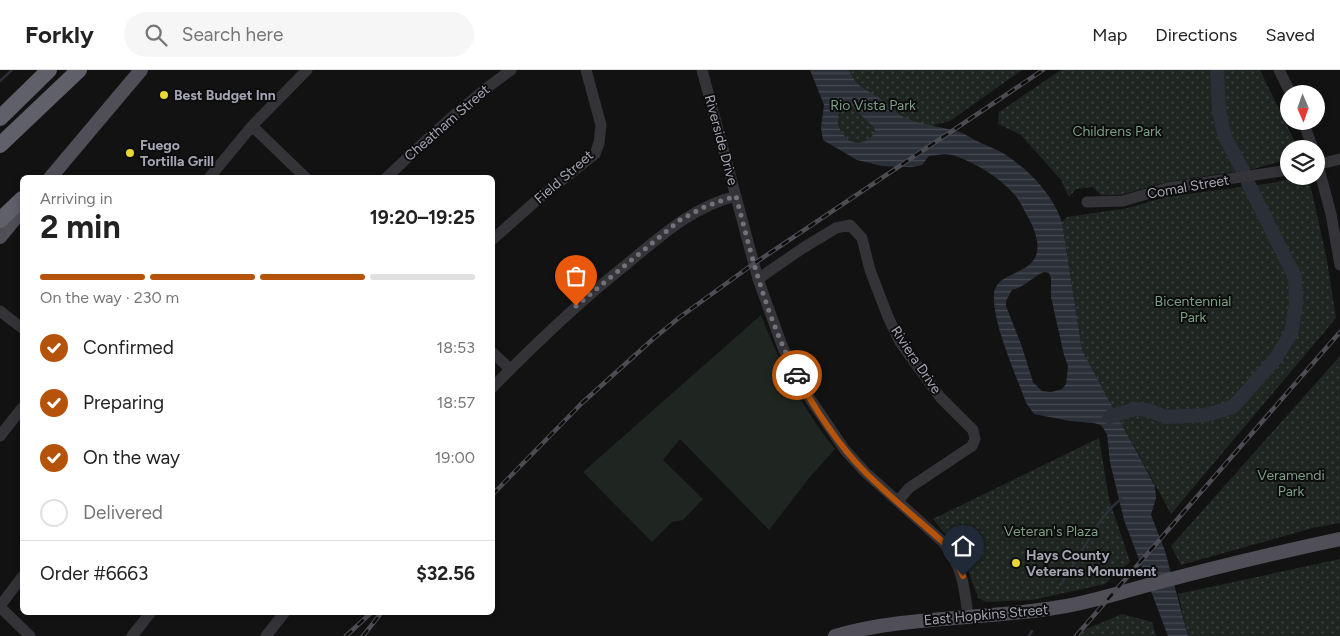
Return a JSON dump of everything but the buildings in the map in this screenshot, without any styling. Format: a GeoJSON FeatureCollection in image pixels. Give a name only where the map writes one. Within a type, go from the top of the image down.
{"type":"FeatureCollection","features":[{"type":"Feature","properties":{"kind":"highway"},"geometry":{"type":"LineString","coordinates":[[0,118],[49,70]]}},
{"type":"Feature","properties":{"kind":"highway"},"geometry":{"type":"LineString","coordinates":[[0,145],[79,70]]}},
{"type":"Feature","properties":{"kind":"highway"},"geometry":{"type":"LineString","coordinates":[[0,220],[20,201]]}},
{"type":"Feature","properties":{"kind":"main road"},"geometry":{"type":"LineString","coordinates":[[53,175],[141,70]]}},
{"type":"Feature","properties":{"kind":"main road"},"geometry":{"type":"LineString","coordinates":[[0,237],[20,212]]}},
{"type":"Feature","properties":{"kind":"main road","name":"East Hopkins Street"},"geometry":{"type":"LineString","coordinates":[[835,636],[896,623],[968,616],[1019,614],[1062,607],[1211,569],[1340,539]]}},
{"type":"Feature","properties":{"kind":"street"},"geometry":{"type":"LineString","coordinates":[[211,175],[252,126],[307,70]]}},
{"type":"Feature","properties":{"kind":"street","name":"Cheatham Street"},"geometry":{"type":"LineString","coordinates":[[389,175],[419,146],[510,70]]}},
{"type":"Feature","properties":{"kind":"street","name":"Field Street"},"geometry":{"type":"LineString","coordinates":[[495,237],[537,200],[594,154],[599,143],[601,125],[586,70]]}},
{"type":"Feature","properties":{"kind":"street","name":"Riverside Drive"},"geometry":{"type":"LineString","coordinates":[[702,70],[758,280],[783,348],[804,390],[845,450],[865,472],[943,542],[952,554],[963,576],[968,616]]}},
{"type":"Feature","properties":{"kind":"street"},"geometry":{"type":"LineString","coordinates":[[1279,70],[1286,85]]}},
{"type":"Feature","properties":{"kind":"street"},"geometry":{"type":"LineString","coordinates":[[252,126],[303,175]]}},
{"type":"Feature","properties":{"kind":"street"},"geometry":{"type":"LineString","coordinates":[[1325,161],[1340,159]]}},
{"type":"Feature","properties":{"kind":"street","name":"Comal Street"},"geometry":{"type":"LineString","coordinates":[[1087,202],[1123,201],[1167,188],[1280,171]]}},
{"type":"Feature","properties":{"kind":"street"},"geometry":{"type":"LineString","coordinates":[[1323,185],[1331,214],[1340,265]]}},
{"type":"Feature","properties":{"kind":"street"},"geometry":{"type":"LineString","coordinates":[[495,385],[576,306],[670,228],[706,206],[736,196]]}},
{"type":"Feature","properties":{"kind":"street","name":"Riviera Drive"},"geometry":{"type":"LineString","coordinates":[[758,280],[836,228],[850,225],[862,238],[870,270],[900,342],[940,397],[973,430],[975,439],[972,446],[909,488],[898,501]]}},
{"type":"Feature","properties":{"kind":"street"},"geometry":{"type":"LineString","coordinates":[[0,311],[20,326]]}},
{"type":"Feature","properties":{"kind":"street"},"geometry":{"type":"LineString","coordinates":[[495,355],[510,369]]}},
{"type":"Feature","properties":{"kind":"street"},"geometry":{"type":"LineString","coordinates":[[0,436],[20,411]]}},
{"type":"Feature","properties":{"kind":"street"},"geometry":{"type":"LineString","coordinates":[[20,580],[0,606],[30,636]]}},
{"type":"Feature","properties":{"kind":"street"},"geometry":{"type":"LineString","coordinates":[[132,636],[149,615]]}},
{"type":"Feature","properties":{"kind":"street"},"geometry":{"type":"LineString","coordinates":[[266,636],[284,615]]}},
{"type":"Feature","properties":{"kind":"green space","name":"Rio Vista Park"},"geometry":{"type":"Polygon","coordinates":[[[833,70],[1022,70],[950,121],[864,143],[856,143],[845,138],[839,125],[833,70]]]}},
{"type":"Feature","properties":{"kind":"green space","name":"Childrens Park"},"geometry":{"type":"Polygon","coordinates":[[[1061,70],[1260,70],[1280,111],[1280,130],[1289,130],[1294,140],[1280,140],[1280,162],[1253,169],[1166,182],[1121,195],[1101,195],[1093,187],[1076,189],[1069,197],[1061,180],[1021,135],[998,124],[999,112],[1061,70]]]}},
{"type":"Feature","properties":{"kind":"green space","name":"Bicentennial Park"},"geometry":{"type":"Polygon","coordinates":[[[1280,181],[1280,185],[1310,185],[1327,260],[1336,318],[1171,514],[1082,350],[1062,222],[1067,217],[1128,208],[1165,197],[1280,181]]]}},
{"type":"Feature","properties":{"kind":"green space"},"geometry":{"type":"Polygon","coordinates":[[[761,315],[776,351],[802,402],[835,449],[810,477],[769,530],[680,439],[663,460],[703,499],[683,520],[672,522],[652,542],[583,472],[761,315]]]}},
{"type":"Feature","properties":{"kind":"green space","name":"Veramendi Park"},"geometry":{"type":"Polygon","coordinates":[[[1340,356],[1340,523],[1313,528],[1181,565],[1171,546],[1340,356]]]}},
{"type":"Feature","properties":{"kind":"green space","name":"Veteran's Plaza"},"geometry":{"type":"Polygon","coordinates":[[[1099,438],[1109,499],[1130,562],[1105,584],[1032,600],[986,602],[978,598],[967,567],[955,546],[933,519],[1099,438]]]}},
{"type":"Feature","properties":{"kind":"green space"},"geometry":{"type":"Polygon","coordinates":[[[1340,559],[1340,636],[1188,636],[1178,594],[1340,559]]]}},
{"type":"Feature","properties":{"kind":"green space"},"geometry":{"type":"Polygon","coordinates":[[[1122,614],[1152,622],[1156,636],[1079,636],[1084,630],[1122,614]]]}},
{"type":"Feature","properties":{"kind":"shaded area"},"geometry":{"type":"Polygon","coordinates":[[[810,70],[849,70],[859,85],[903,117],[962,133],[1000,152],[1022,167],[1046,192],[1058,211],[1062,222],[1082,350],[1155,486],[1156,498],[1151,515],[1165,551],[1188,636],[1168,636],[1124,520],[1110,462],[1107,434],[1101,425],[1034,414],[1026,403],[1001,334],[994,306],[996,287],[1001,281],[1022,270],[1034,260],[1037,252],[1037,239],[1034,230],[1018,199],[1005,185],[988,172],[952,155],[929,156],[922,165],[912,167],[882,166],[857,160],[823,140],[821,128],[824,105],[810,70]],[[846,105],[840,111],[838,119],[844,135],[851,141],[858,143],[867,140],[875,132],[874,127],[850,105],[846,105]],[[1044,272],[1012,290],[1006,301],[1006,306],[1033,382],[1042,391],[1051,392],[1062,389],[1066,384],[1068,366],[1051,297],[1051,278],[1049,273],[1044,272]]]}},
{"type":"Feature","properties":{"kind":"waterway"},"geometry":{"type":"LineString","coordinates":[[0,81],[12,70]]}},
{"type":"Feature","properties":{"kind":"waterway"},"geometry":{"type":"LineString","coordinates":[[1217,70],[1219,111],[1225,137],[1243,171]]}},
{"type":"Feature","properties":{"kind":"waterway"},"geometry":{"type":"LineString","coordinates":[[1109,417],[1135,409],[1148,410],[1166,417],[1206,415],[1233,407],[1276,358],[1291,333],[1296,304],[1295,277],[1248,183]]}},
{"type":"Feature","properties":{"kind":"waterway"},"geometry":{"type":"LineString","coordinates":[[1060,585],[1095,528],[1121,499]]}},
{"type":"Feature","properties":{"kind":"waterway"},"geometry":{"type":"LineString","coordinates":[[1029,636],[1032,631]]}},
{"type":"Feature","properties":{"kind":"railway"},"geometry":{"type":"LineString","coordinates":[[495,492],[582,403],[680,317],[749,267],[1043,70]]}},
{"type":"Feature","properties":{"kind":"railway"},"geometry":{"type":"LineString","coordinates":[[1076,636],[1340,332]]}},
{"type":"Feature","properties":{"kind":"railway"},"geometry":{"type":"LineString","coordinates":[[346,636],[369,615]]}},
{"type":"Feature","properties":{"kind":"railway"},"geometry":{"type":"LineString","coordinates":[[363,636],[380,615]]}},
{"type":"Feature","properties":{"kind":"way so far"},"geometry":{"type":"LineString","coordinates":[[576,306],[680,220],[706,206],[736,196],[767,309],[783,348],[797,375]]}},
{"type":"Feature","properties":{"kind":"place","name":"Best Budget Inn"},"geometry":{"type":"Point","coordinates":[164,95]}},
{"type":"Feature","properties":{"kind":"place","name":"Fuego Tortilla Grill"},"geometry":{"type":"Point","coordinates":[130,153]}},
{"type":"Feature","properties":{"kind":"place","name":"Hays County Veterans Monument"},"geometry":{"type":"Point","coordinates":[1016,563]}},
{"type":"Feature","properties":{"kind":"route"},"geometry":{"type":"LineString","coordinates":[[797,375],[804,390],[845,450],[865,472],[943,542],[958,564],[963,576]]}}]}
